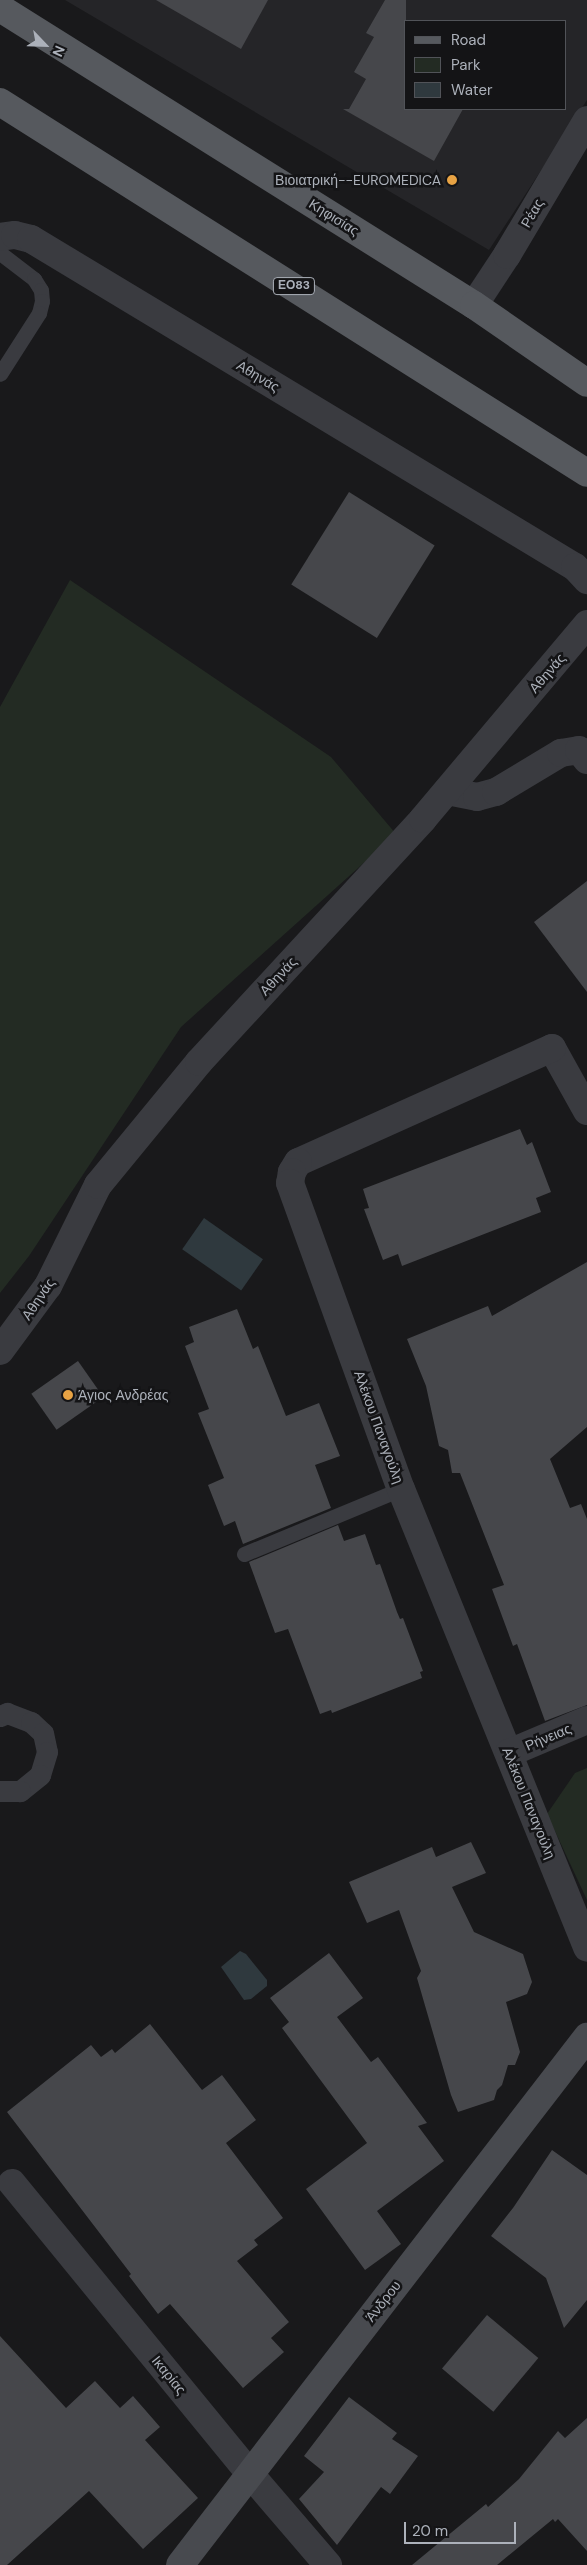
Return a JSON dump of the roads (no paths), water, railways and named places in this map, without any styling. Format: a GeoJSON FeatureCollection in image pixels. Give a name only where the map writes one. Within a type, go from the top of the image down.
{"type":"FeatureCollection","features":[{"type":"Feature","properties":{"kind":"main road","name":"Κηφισίας"},"geometry":{"type":"LineString","coordinates":[[0,8],[474,304],[587,383]]}},
{"type":"Feature","properties":{"kind":"main road","name":"ΕΟ83"},"geometry":{"type":"LineString","coordinates":[[0,102],[587,473]]}},
{"type":"Feature","properties":{"kind":"main road","name":"Άνδρου"},"geometry":{"type":"LineString","coordinates":[[180,2565],[587,2037]]}},
{"type":"Feature","properties":{"kind":"street","name":"Ρέας"},"geometry":{"type":"LineString","coordinates":[[474,304],[507,255],[587,120]]}},
{"type":"Feature","properties":{"kind":"street","name":"Αθηνάς"},"geometry":{"type":"LineString","coordinates":[[0,237],[15,235],[31,239],[575,567],[587,580]]}},
{"type":"Feature","properties":{"kind":"street","name":"Αθηνάς"},"geometry":{"type":"LineString","coordinates":[[0,1351],[48,1286],[98,1185],[199,1062],[447,791],[587,624]]}},
{"type":"Feature","properties":{"kind":"street"},"geometry":{"type":"LineString","coordinates":[[447,791],[477,797],[496,792],[561,753],[579,750],[587,760]]}},
{"type":"Feature","properties":{"kind":"street","name":"Αλέκου Παναγούλη"},"geometry":{"type":"LineString","coordinates":[[587,1111],[552,1048],[298,1162],[292,1172],[290,1182],[401,1489],[587,1948]]}},
{"type":"Feature","properties":{"kind":"street"},"geometry":{"type":"LineString","coordinates":[[0,1716],[7,1713],[31,1722],[43,1733],[47,1752],[40,1774],[20,1791],[0,1792]]}},
{"type":"Feature","properties":{"kind":"street","name":"Ρήνειας"},"geometry":{"type":"LineString","coordinates":[[509,1753],[587,1720]]}},
{"type":"Feature","properties":{"kind":"street","name":"Ικαρίας"},"geometry":{"type":"LineString","coordinates":[[12,2183],[250,2474],[328,2565]]}},
{"type":"Feature","properties":{"kind":"lane"},"geometry":{"type":"LineString","coordinates":[[0,253],[34,279],[40,290],[42,301],[39,313],[0,374]]}},
{"type":"Feature","properties":{"kind":"lane"},"geometry":{"type":"LineString","coordinates":[[244,1554],[401,1489]]}},
{"type":"Feature","properties":{"kind":"water"},"geometry":{"type":"Polygon","coordinates":[[[204,1218],[263,1259],[241,1290],[182,1249],[204,1218]]]}},
{"type":"Feature","properties":{"kind":"water"},"geometry":{"type":"Polygon","coordinates":[[[240,1951],[246,1954],[267,1980],[267,1986],[251,1999],[244,2000],[221,1967],[240,1951]]]}},
{"type":"Feature","properties":{"kind":"place","name":"Βιοιατρική--EUROMEDICA"},"geometry":{"type":"Point","coordinates":[452,180]}},
{"type":"Feature","properties":{"kind":"place","name":"Άγιος Ανδρέας"},"geometry":{"type":"Point","coordinates":[68,1395]}}]}
